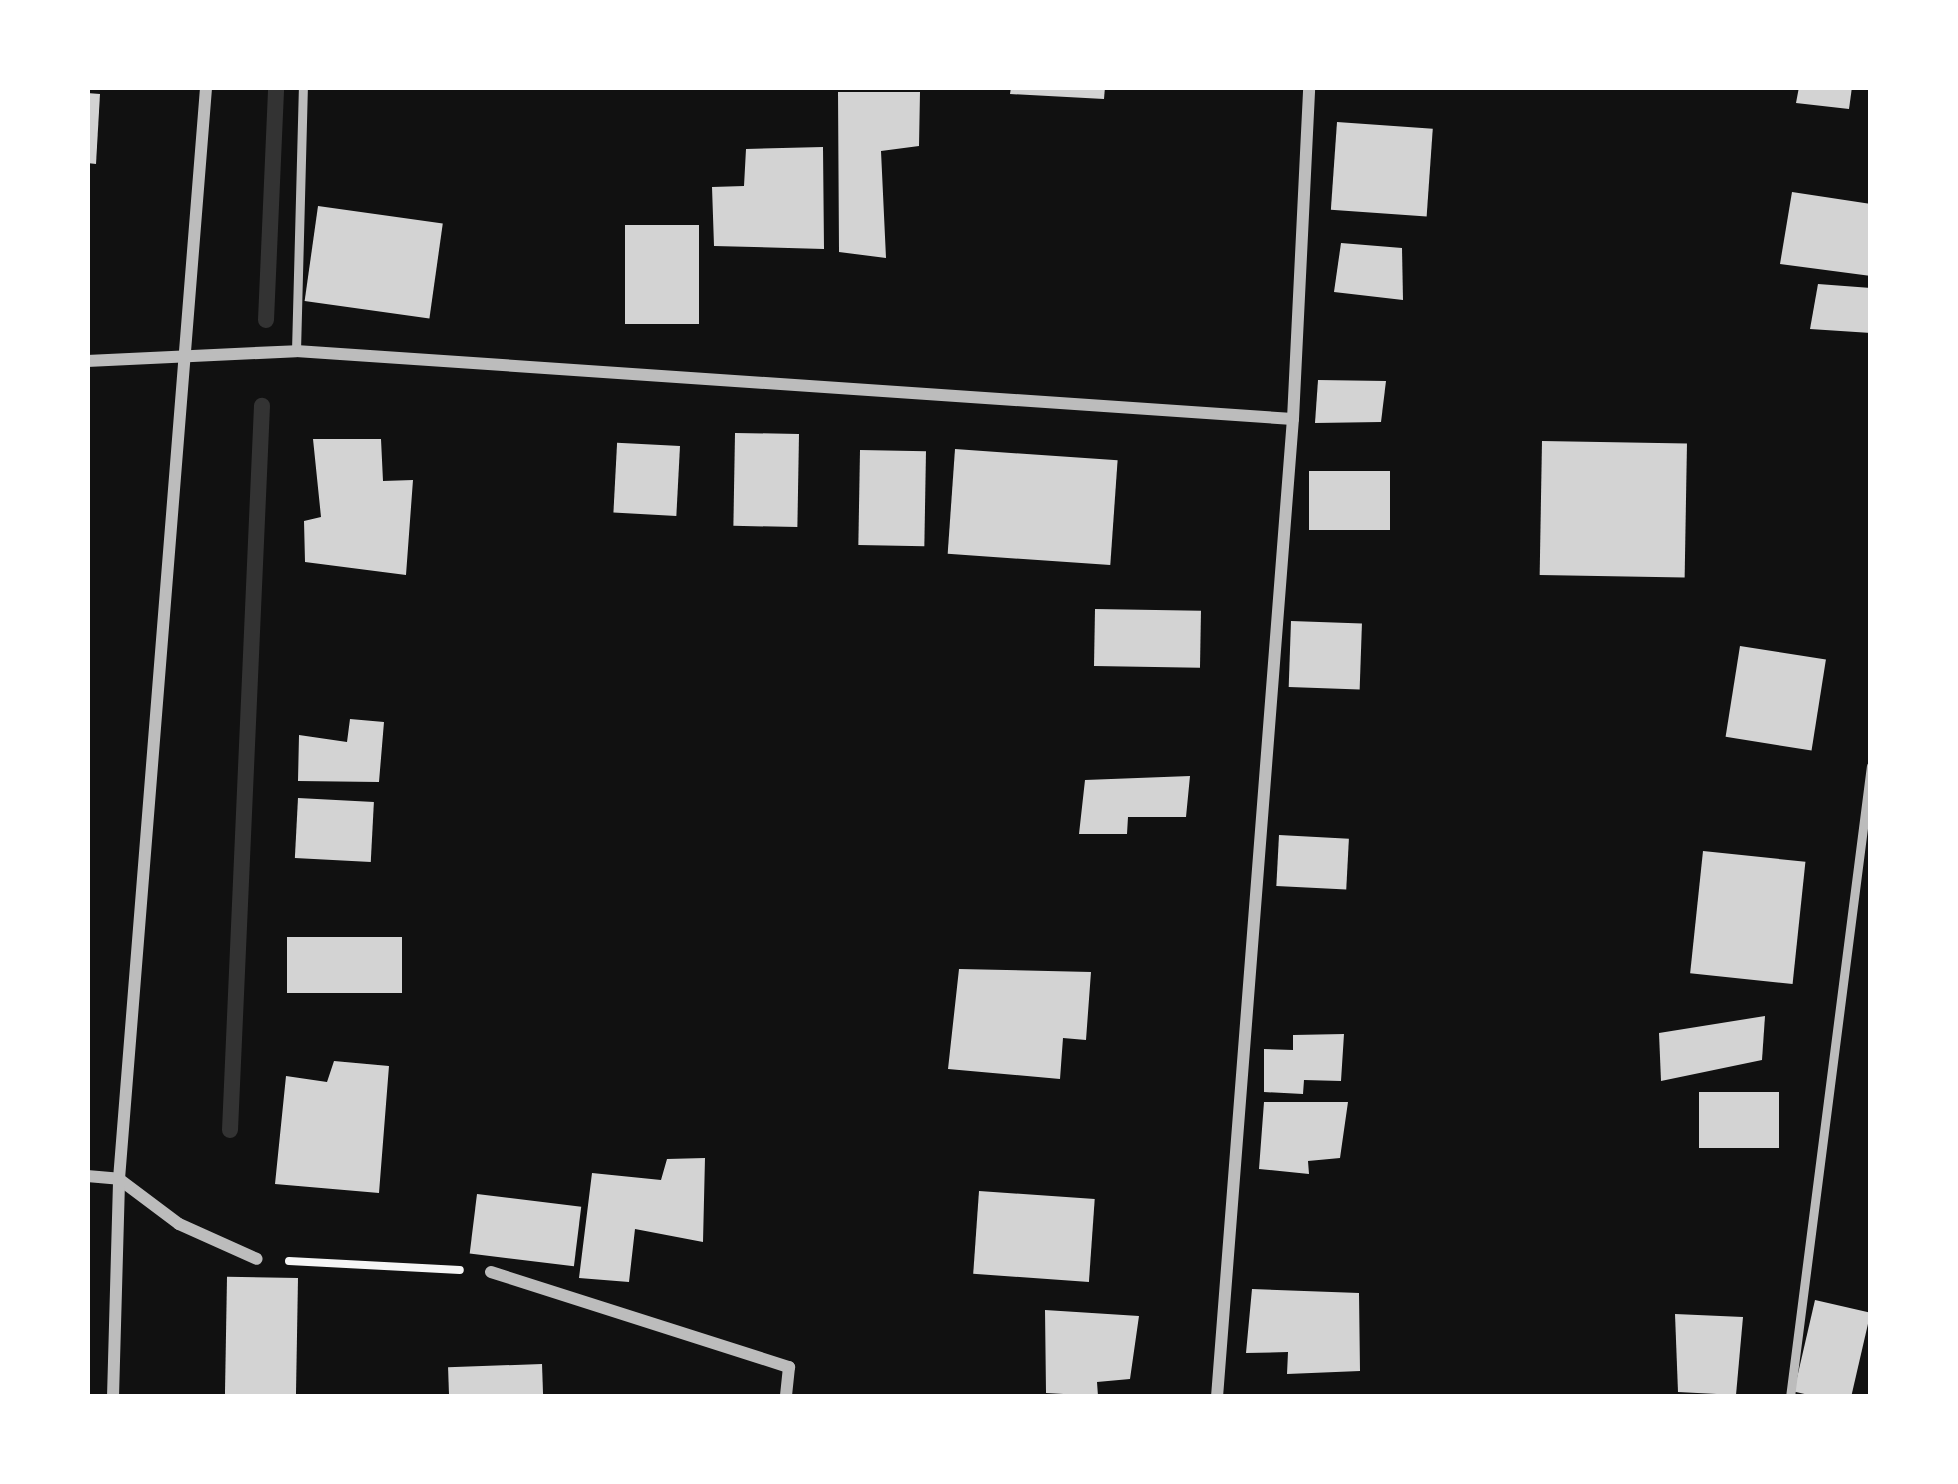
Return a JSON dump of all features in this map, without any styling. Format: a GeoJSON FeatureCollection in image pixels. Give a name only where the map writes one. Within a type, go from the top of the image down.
{"type":"FeatureCollection","features":[{"type":"Feature","properties":{"kind":"street"},"geometry":{"type":"LineString","coordinates":[[113,1397],[119,1179],[188,359],[206,87]]}},
{"type":"Feature","properties":{"kind":"street"},"geometry":{"type":"LineString","coordinates":[[1217,1397],[1293,419],[1310,87]]}},
{"type":"Feature","properties":{"kind":"street"},"geometry":{"type":"LineString","coordinates":[[87,361],[296,351],[1293,419]]}},
{"type":"Feature","properties":{"kind":"street"},"geometry":{"type":"LineString","coordinates":[[87,1176],[119,1179],[178,1224],[257,1259]]}},
{"type":"Feature","properties":{"kind":"street"},"geometry":{"type":"LineString","coordinates":[[491,1272],[789,1367],[786,1397]]}},
{"type":"Feature","properties":{"kind":"lane"},"geometry":{"type":"LineString","coordinates":[[296,351],[303,87]]}},
{"type":"Feature","properties":{"kind":"lane"},"geometry":{"type":"LineString","coordinates":[[1790,1397],[1871,766]]}},
{"type":"Feature","properties":{"kind":"path"},"geometry":{"type":"LineString","coordinates":[[257,1259],[491,1272]]}},
{"type":"Feature","properties":{"kind":"building"},"geometry":{"type":"Polygon","coordinates":[[[1011,87],[1105,87],[1104,99],[1010,94],[1011,87]]]}},
{"type":"Feature","properties":{"kind":"building"},"geometry":{"type":"Polygon","coordinates":[[[1799,87],[1852,87],[1849,109],[1796,103],[1799,87]]]}},
{"type":"Feature","properties":{"kind":"building"},"geometry":{"type":"Polygon","coordinates":[[[838,92],[920,92],[919,146],[881,151],[886,258],[839,252],[838,92]]]}},
{"type":"Feature","properties":{"kind":"building"},"geometry":{"type":"Polygon","coordinates":[[[87,93],[100,94],[96,164],[87,163],[87,93]]]}},
{"type":"Feature","properties":{"kind":"building"},"geometry":{"type":"Polygon","coordinates":[[[1337,122],[1433,129],[1427,216],[1331,210],[1337,122]]]}},
{"type":"Feature","properties":{"kind":"building"},"geometry":{"type":"Polygon","coordinates":[[[823,147],[824,249],[714,246],[712,187],[744,186],[746,149],[823,147]]]}},
{"type":"Feature","properties":{"kind":"building"},"geometry":{"type":"Polygon","coordinates":[[[1792,192],[1871,204],[1871,276],[1780,264],[1792,192]]]}},
{"type":"Feature","properties":{"kind":"building"},"geometry":{"type":"Polygon","coordinates":[[[318,206],[443,224],[429,319],[305,301],[318,206]]]}},
{"type":"Feature","properties":{"kind":"building"},"geometry":{"type":"Polygon","coordinates":[[[625,225],[699,225],[699,324],[625,324],[625,225]]]}},
{"type":"Feature","properties":{"kind":"building"},"geometry":{"type":"Polygon","coordinates":[[[1341,243],[1402,248],[1403,300],[1334,292],[1341,243]]]}},
{"type":"Feature","properties":{"kind":"building"},"geometry":{"type":"Polygon","coordinates":[[[1818,284],[1871,288],[1871,333],[1810,329],[1818,284]]]}},
{"type":"Feature","properties":{"kind":"building"},"geometry":{"type":"Polygon","coordinates":[[[1318,380],[1386,381],[1381,422],[1315,423],[1318,380]]]}},
{"type":"Feature","properties":{"kind":"building"},"geometry":{"type":"Polygon","coordinates":[[[735,433],[799,434],[797,527],[733,526],[735,433]]]}},
{"type":"Feature","properties":{"kind":"building"},"geometry":{"type":"Polygon","coordinates":[[[313,439],[381,439],[383,481],[413,480],[406,575],[305,562],[304,521],[321,517],[313,439]]]}},
{"type":"Feature","properties":{"kind":"building"},"geometry":{"type":"Polygon","coordinates":[[[1542,441],[1687,444],[1685,578],[1540,575],[1542,441]]]}},
{"type":"Feature","properties":{"kind":"building"},"geometry":{"type":"Polygon","coordinates":[[[617,443],[680,446],[676,516],[613,513],[617,443]]]}},
{"type":"Feature","properties":{"kind":"building"},"geometry":{"type":"Polygon","coordinates":[[[955,449],[1118,460],[1110,565],[948,554],[955,449]]]}},
{"type":"Feature","properties":{"kind":"building"},"geometry":{"type":"Polygon","coordinates":[[[860,450],[926,451],[924,546],[858,545],[860,450]]]}},
{"type":"Feature","properties":{"kind":"building"},"geometry":{"type":"Polygon","coordinates":[[[1309,471],[1390,471],[1390,530],[1309,530],[1309,471]]]}},
{"type":"Feature","properties":{"kind":"building"},"geometry":{"type":"Polygon","coordinates":[[[1095,609],[1201,611],[1200,668],[1094,666],[1095,609]]]}},
{"type":"Feature","properties":{"kind":"building"},"geometry":{"type":"Polygon","coordinates":[[[1291,621],[1362,623],[1360,689],[1289,687],[1291,621]]]}},
{"type":"Feature","properties":{"kind":"building"},"geometry":{"type":"Polygon","coordinates":[[[1740,646],[1826,660],[1812,750],[1726,737],[1740,646]]]}},
{"type":"Feature","properties":{"kind":"building"},"geometry":{"type":"Polygon","coordinates":[[[350,719],[384,722],[379,782],[298,781],[299,735],[347,742],[350,719]]]}},
{"type":"Feature","properties":{"kind":"building"},"geometry":{"type":"Polygon","coordinates":[[[1190,776],[1186,817],[1128,817],[1127,834],[1079,834],[1085,780],[1190,776]]]}},
{"type":"Feature","properties":{"kind":"building"},"geometry":{"type":"Polygon","coordinates":[[[298,798],[374,802],[371,862],[295,858],[298,798]]]}},
{"type":"Feature","properties":{"kind":"building"},"geometry":{"type":"Polygon","coordinates":[[[1279,835],[1349,839],[1346,890],[1276,886],[1279,835]]]}},
{"type":"Feature","properties":{"kind":"building"},"geometry":{"type":"Polygon","coordinates":[[[1703,851],[1805,862],[1793,984],[1690,973],[1703,851]]]}},
{"type":"Feature","properties":{"kind":"building"},"geometry":{"type":"Polygon","coordinates":[[[287,937],[402,937],[402,993],[287,993],[287,937]]]}},
{"type":"Feature","properties":{"kind":"building"},"geometry":{"type":"Polygon","coordinates":[[[959,969],[1091,972],[1086,1040],[1063,1038],[1060,1079],[948,1069],[959,969]]]}},
{"type":"Feature","properties":{"kind":"building"},"geometry":{"type":"Polygon","coordinates":[[[1765,1016],[1762,1060],[1661,1081],[1659,1033],[1765,1016]]]}},
{"type":"Feature","properties":{"kind":"building"},"geometry":{"type":"Polygon","coordinates":[[[1344,1034],[1341,1081],[1304,1080],[1303,1094],[1264,1092],[1264,1049],[1293,1050],[1293,1035],[1344,1034]]]}},
{"type":"Feature","properties":{"kind":"building"},"geometry":{"type":"Polygon","coordinates":[[[334,1061],[389,1066],[379,1193],[275,1184],[286,1076],[327,1082],[334,1061]]]}},
{"type":"Feature","properties":{"kind":"building"},"geometry":{"type":"Polygon","coordinates":[[[1699,1092],[1779,1092],[1779,1148],[1699,1148],[1699,1092]]]}},
{"type":"Feature","properties":{"kind":"building"},"geometry":{"type":"Polygon","coordinates":[[[1264,1102],[1348,1102],[1340,1158],[1308,1161],[1309,1174],[1259,1169],[1264,1102]]]}},
{"type":"Feature","properties":{"kind":"building"},"geometry":{"type":"Polygon","coordinates":[[[705,1158],[703,1242],[635,1229],[629,1282],[579,1278],[592,1173],[661,1180],[667,1159],[705,1158]]]}},
{"type":"Feature","properties":{"kind":"building"},"geometry":{"type":"Polygon","coordinates":[[[979,1191],[1095,1199],[1089,1282],[973,1274],[979,1191]]]}},
{"type":"Feature","properties":{"kind":"building"},"geometry":{"type":"Polygon","coordinates":[[[477,1194],[581,1207],[574,1266],[470,1254],[477,1194]]]}},
{"type":"Feature","properties":{"kind":"building"},"geometry":{"type":"Polygon","coordinates":[[[227,1277],[298,1278],[296,1397],[225,1396],[227,1277]]]}},
{"type":"Feature","properties":{"kind":"building"},"geometry":{"type":"Polygon","coordinates":[[[1252,1289],[1359,1293],[1360,1371],[1287,1374],[1288,1352],[1246,1353],[1252,1289]]]}},
{"type":"Feature","properties":{"kind":"building"},"geometry":{"type":"Polygon","coordinates":[[[1815,1300],[1871,1313],[1851,1397],[1794,1392],[1815,1300]]]}},
{"type":"Feature","properties":{"kind":"building"},"geometry":{"type":"Polygon","coordinates":[[[1045,1310],[1139,1316],[1130,1379],[1097,1382],[1098,1396],[1046,1393],[1045,1310]]]}},
{"type":"Feature","properties":{"kind":"building"},"geometry":{"type":"Polygon","coordinates":[[[1675,1314],[1743,1317],[1736,1395],[1678,1392],[1675,1314]]]}},
{"type":"Feature","properties":{"kind":"building"},"geometry":{"type":"Polygon","coordinates":[[[542,1364],[543,1397],[449,1397],[448,1367],[542,1364]]]}},
{"type":"Feature","properties":{"kind":"waterway"},"geometry":{"type":"LineString","coordinates":[[266,320],[276,87]]}},
{"type":"Feature","properties":{"kind":"waterway"},"geometry":{"type":"LineString","coordinates":[[230,1130],[262,406]]}}]}
